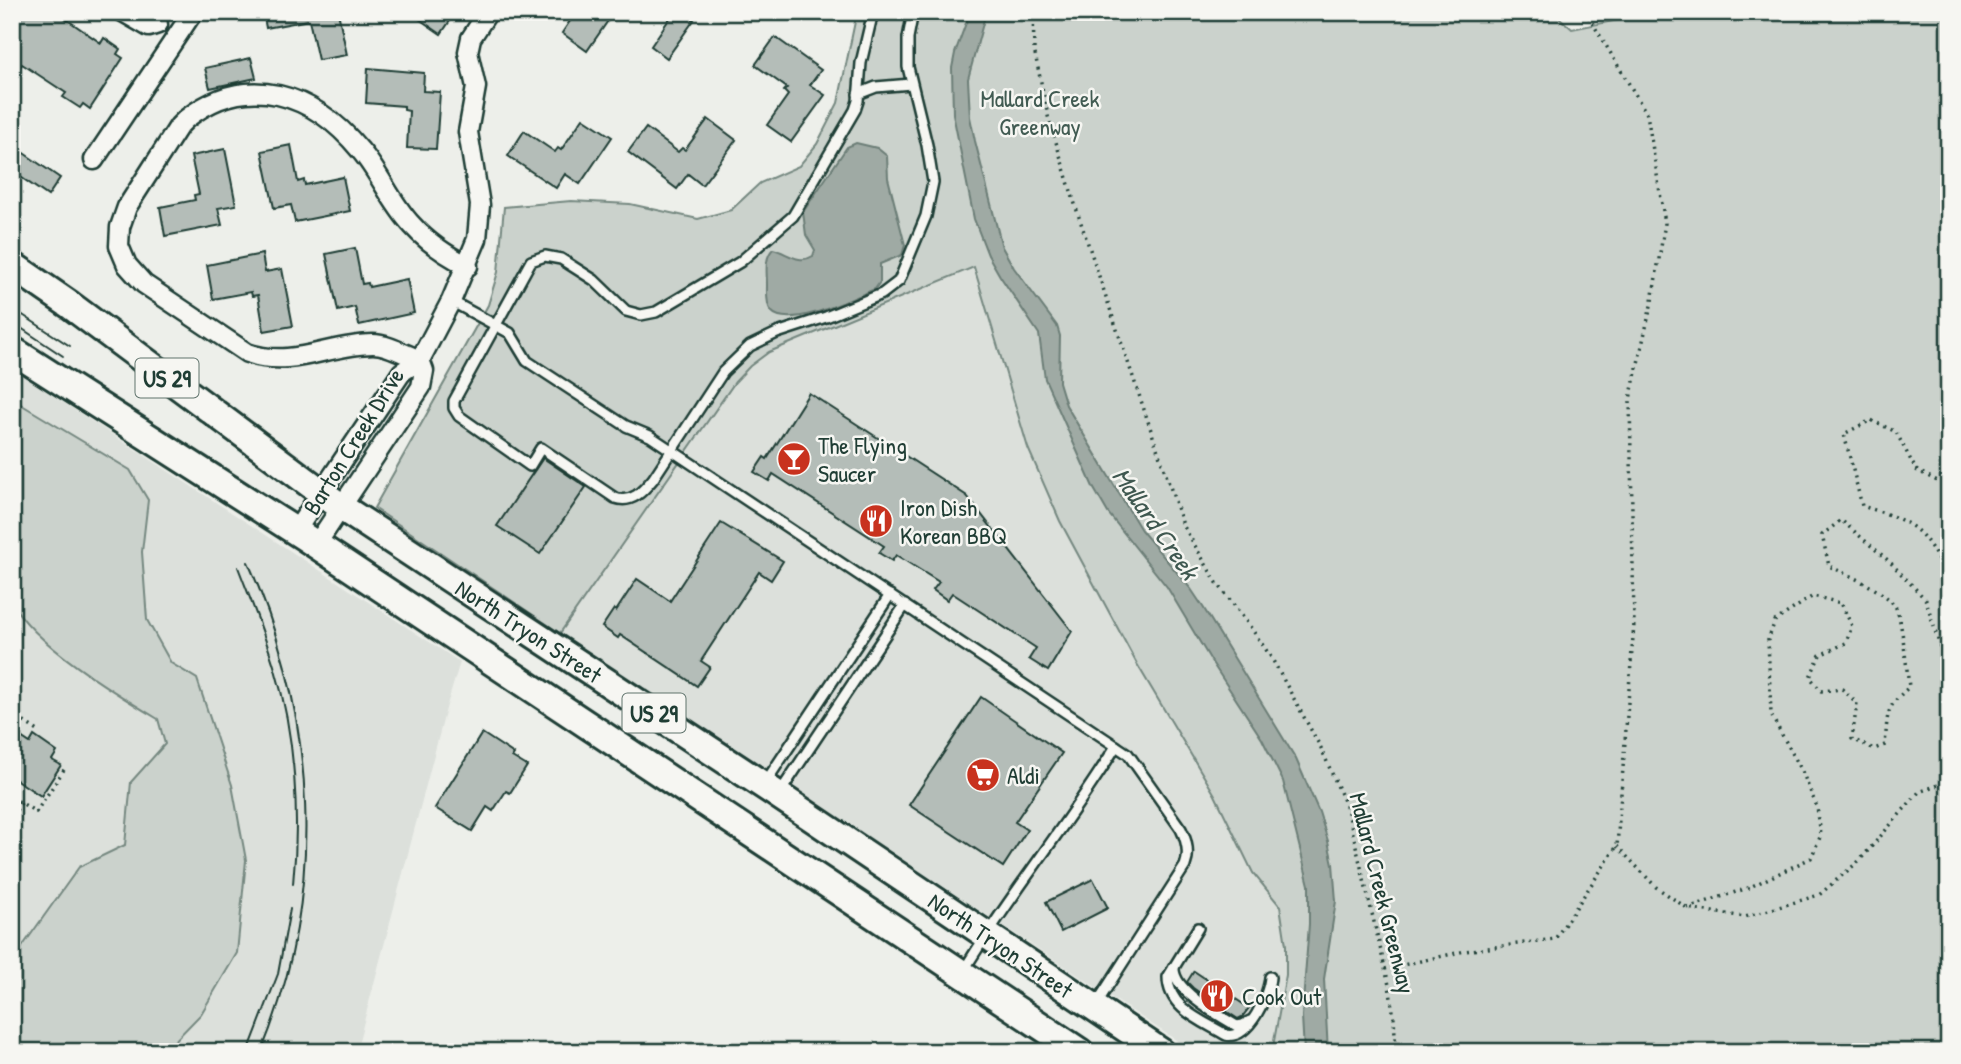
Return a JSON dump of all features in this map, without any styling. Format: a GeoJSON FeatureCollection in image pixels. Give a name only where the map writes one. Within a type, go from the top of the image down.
{"type":"FeatureCollection","features":[{"type":"Feature","properties":{"kind":"main road","name":"North Tryon Street"},"geometry":{"type":"LineString","coordinates":[[12,265],[331,501],[771,790],[1161,1052]]}},
{"type":"Feature","properties":{"kind":"main road","name":"North Tryon Street"},"geometry":{"type":"LineString","coordinates":[[12,350],[306,538],[1080,1052]]}},
{"type":"Feature","properties":{"kind":"street"},"geometry":{"type":"LineString","coordinates":[[123,12],[149,27],[155,18],[177,37]]}},
{"type":"Feature","properties":{"kind":"street"},"geometry":{"type":"LineString","coordinates":[[94,160],[193,12]]}},
{"type":"Feature","properties":{"kind":"street","name":"Barton Creek Drive"},"geometry":{"type":"LineString","coordinates":[[306,538],[331,501],[402,372],[420,360],[468,266],[481,215],[469,142],[469,122],[476,87],[468,45],[488,12]]}},
{"type":"Feature","properties":{"kind":"street"},"geometry":{"type":"LineString","coordinates":[[420,360],[373,344],[290,358],[247,353],[133,274],[119,246],[120,227],[127,208],[179,126],[197,110],[236,96],[267,93],[283,95],[310,106],[344,133],[369,162],[410,223],[440,251],[468,266]]}},
{"type":"Feature","properties":{"kind":"street","name":"Barton Creek Drive"},"geometry":{"type":"LineString","coordinates":[[306,538],[331,501],[421,387],[424,371],[420,360]]}},
{"type":"Feature","properties":{"kind":"lane"},"geometry":{"type":"LineString","coordinates":[[873,12],[861,63],[855,110],[793,216],[727,270],[649,315],[626,311],[594,280],[555,256],[545,256],[528,264],[454,401],[456,413],[530,466],[541,448],[622,500],[642,492],[653,479],[723,372],[750,345],[882,294],[899,281],[926,216],[933,182],[907,56],[913,12]]}},
{"type":"Feature","properties":{"kind":"lane"},"geometry":{"type":"LineString","coordinates":[[858,94],[876,87],[911,84]]}},
{"type":"Feature","properties":{"kind":"lane"},"geometry":{"type":"LineString","coordinates":[[452,301],[497,325],[513,337],[527,361],[626,426],[650,436],[673,451],[1116,746],[1136,763],[1181,829],[1186,839],[1188,859],[1094,1007]]}},
{"type":"Feature","properties":{"kind":"lane"},"geometry":{"type":"LineString","coordinates":[[771,790],[890,595]]}},
{"type":"Feature","properties":{"kind":"lane"},"geometry":{"type":"LineString","coordinates":[[771,790],[905,605]]}},
{"type":"Feature","properties":{"kind":"lane"},"geometry":{"type":"LineString","coordinates":[[963,972],[1116,746]]}},
{"type":"Feature","properties":{"kind":"lane"},"geometry":{"type":"LineString","coordinates":[[1198,928],[1168,977],[1174,1001],[1183,1008],[1230,1037],[1245,1029],[1253,1018],[1266,994],[1270,977]]}},
{"type":"Feature","properties":{"kind":"lane"},"geometry":{"type":"LineString","coordinates":[[1174,965],[1174,977],[1179,986],[1234,1024],[1243,1025],[1253,1018]]}},
{"type":"Feature","properties":{"kind":"path","name":"Mallard Creek Greenway"},"geometry":{"type":"LineString","coordinates":[[1033,12],[1034,49],[1048,117],[1183,525],[1215,580],[1270,657],[1321,748],[1338,785],[1354,832],[1385,969],[1395,1018],[1395,1052]]}},
{"type":"Feature","properties":{"kind":"path"},"geometry":{"type":"LineString","coordinates":[[1385,969],[1465,951],[1555,939],[1617,846],[1634,624],[1630,399],[1652,301],[1665,223],[1647,114],[1586,12]]}},
{"type":"Feature","properties":{"kind":"path"},"geometry":{"type":"LineString","coordinates":[[1949,487],[1916,470],[1896,432],[1871,420],[1844,434],[1862,506],[1899,517],[1917,528],[1937,557],[1949,582]]}},
{"type":"Feature","properties":{"kind":"path"},"geometry":{"type":"LineString","coordinates":[[1687,908],[1748,888],[1811,858],[1821,835],[1817,807],[1801,769],[1771,715],[1768,640],[1775,621],[1813,596],[1841,603],[1853,626],[1846,643],[1821,654],[1810,677],[1821,691],[1842,689],[1857,703],[1852,739],[1874,749],[1885,745],[1887,710],[1909,687],[1906,654],[1895,606],[1866,583],[1829,566],[1822,535],[1841,520],[1890,562],[1926,600],[1941,650],[1949,662]]}},
{"type":"Feature","properties":{"kind":"path"},"geometry":{"type":"LineString","coordinates":[[12,714],[38,731]]}},
{"type":"Feature","properties":{"kind":"path"},"geometry":{"type":"LineString","coordinates":[[12,797],[36,812],[65,768]]}},
{"type":"Feature","properties":{"kind":"path"},"geometry":{"type":"LineString","coordinates":[[1617,846],[1656,887],[1687,908],[1745,916],[1819,895],[1859,861],[1919,792],[1949,781]]}},
{"type":"Feature","properties":{"kind":"path"},"geometry":{"type":"LineString","coordinates":[[12,816],[21,803]]}},
{"type":"Feature","properties":{"kind":"shaded area"},"geometry":{"type":"Polygon","coordinates":[[[970,12],[986,12],[968,79],[970,117],[975,141],[1002,247],[1014,268],[1057,326],[1060,336],[1059,382],[1066,405],[1141,530],[1203,607],[1296,759],[1319,812],[1333,864],[1336,901],[1324,979],[1328,1052],[1304,1052],[1302,1016],[1309,885],[1283,781],[1262,739],[1167,587],[1108,513],[1093,487],[1045,379],[1039,334],[988,255],[974,219],[953,114],[952,68],[970,12]]]}},
{"type":"Feature","properties":{"kind":"shaded area"},"geometry":{"type":"Polygon","coordinates":[[[856,143],[877,148],[887,156],[888,178],[905,245],[902,255],[880,264],[880,282],[875,289],[807,315],[780,316],[769,308],[768,257],[773,249],[798,259],[813,256],[815,250],[806,235],[803,212],[847,147],[856,143]]]}},
{"type":"Feature","properties":{"kind":"shaded area"},"geometry":{"type":"Polygon","coordinates":[[[975,267],[1028,448],[1060,521],[1137,664],[1215,795],[1260,882],[1280,906],[1286,945],[1286,975],[1272,1052],[1194,1052],[560,633],[735,382],[750,366],[769,352],[975,267]]]}},
{"type":"Feature","properties":{"kind":"shaded area"},"geometry":{"type":"Polygon","coordinates":[[[12,369],[460,662],[356,1052],[12,1052],[12,369]]]}},
{"type":"Feature","properties":{"kind":"green space"},"geometry":{"type":"Polygon","coordinates":[[[857,12],[1553,12],[1572,29],[1660,12],[1949,12],[1949,1052],[1272,1052],[1286,975],[1286,945],[1280,906],[1253,873],[1215,795],[1137,664],[1060,521],[1028,448],[974,267],[769,352],[750,366],[735,382],[560,633],[374,508],[488,305],[498,272],[504,207],[571,201],[630,204],[698,219],[731,210],[760,183],[799,166],[817,144],[838,103],[857,12]]]}},
{"type":"Feature","properties":{"kind":"green space"},"geometry":{"type":"Polygon","coordinates":[[[12,399],[130,470],[148,500],[142,552],[147,620],[171,663],[197,679],[232,785],[246,860],[237,953],[201,1014],[164,1052],[12,1052],[12,961],[79,867],[125,845],[131,782],[165,744],[158,719],[56,651],[22,618],[12,602],[12,399]]]}},
{"type":"Feature","properties":{"kind":"building"},"geometry":{"type":"Polygon","coordinates":[[[21,12],[56,12],[101,43],[104,38],[120,49],[117,54],[123,58],[90,109],[83,104],[80,108],[63,97],[66,93],[22,64],[12,77],[12,26],[21,12]]]}},
{"type":"Feature","properties":{"kind":"building"},"geometry":{"type":"Polygon","coordinates":[[[263,12],[338,12],[347,55],[318,60],[309,20],[266,28],[263,12]]]}},
{"type":"Feature","properties":{"kind":"building"},"geometry":{"type":"Polygon","coordinates":[[[409,12],[456,12],[441,34],[409,12]]]}},
{"type":"Feature","properties":{"kind":"building"},"geometry":{"type":"Polygon","coordinates":[[[576,12],[614,12],[587,51],[562,33],[576,12]]]}},
{"type":"Feature","properties":{"kind":"building"},"geometry":{"type":"Polygon","coordinates":[[[674,12],[684,12],[694,20],[667,58],[651,46],[674,12]]]}},
{"type":"Feature","properties":{"kind":"building"},"geometry":{"type":"Polygon","coordinates":[[[775,37],[821,70],[810,85],[825,95],[791,142],[767,125],[788,95],[784,91],[787,88],[755,65],[775,37]]]}},
{"type":"Feature","properties":{"kind":"building"},"geometry":{"type":"Polygon","coordinates":[[[251,58],[256,78],[210,88],[205,68],[251,58]]]}},
{"type":"Feature","properties":{"kind":"building"},"geometry":{"type":"Polygon","coordinates":[[[368,68],[424,73],[423,91],[440,92],[436,149],[407,148],[409,111],[404,110],[404,106],[366,103],[368,68]]]}},
{"type":"Feature","properties":{"kind":"building"},"geometry":{"type":"Polygon","coordinates":[[[583,118],[612,137],[580,184],[565,174],[556,188],[508,156],[524,131],[555,152],[558,148],[561,150],[583,118]]]}},
{"type":"Feature","properties":{"kind":"building"},"geometry":{"type":"Polygon","coordinates":[[[708,119],[736,140],[702,185],[688,174],[677,189],[628,152],[646,128],[678,152],[682,148],[685,150],[708,119]]]}},
{"type":"Feature","properties":{"kind":"building"},"geometry":{"type":"Polygon","coordinates":[[[12,145],[60,178],[48,196],[12,171],[12,145]]]}},
{"type":"Feature","properties":{"kind":"building"},"geometry":{"type":"Polygon","coordinates":[[[291,145],[298,182],[304,180],[305,185],[343,177],[350,211],[295,222],[291,205],[274,208],[262,151],[291,145]]]}},
{"type":"Feature","properties":{"kind":"building"},"geometry":{"type":"Polygon","coordinates":[[[225,149],[236,205],[218,208],[222,225],[165,236],[160,207],[195,200],[194,195],[199,194],[191,156],[225,149]]]}},
{"type":"Feature","properties":{"kind":"building"},"geometry":{"type":"Polygon","coordinates":[[[355,248],[362,284],[368,283],[369,287],[407,279],[414,313],[359,325],[355,307],[338,311],[326,254],[355,248]]]}},
{"type":"Feature","properties":{"kind":"building"},"geometry":{"type":"Polygon","coordinates":[[[262,254],[265,272],[282,269],[293,326],[264,331],[258,295],[252,296],[251,292],[213,299],[207,265],[262,254]]]}},
{"type":"Feature","properties":{"kind":"building"},"geometry":{"type":"Polygon","coordinates":[[[809,393],[967,496],[1072,631],[1048,671],[1029,659],[1036,648],[952,593],[947,600],[933,590],[939,582],[896,555],[892,561],[879,553],[884,546],[773,474],[769,481],[754,472],[764,457],[767,459],[809,393]]]}},
{"type":"Feature","properties":{"kind":"building"},"geometry":{"type":"Polygon","coordinates":[[[543,458],[586,487],[540,554],[497,526],[543,458]]]}},
{"type":"Feature","properties":{"kind":"building"},"geometry":{"type":"Polygon","coordinates":[[[721,523],[783,561],[771,580],[759,572],[701,661],[710,667],[697,686],[620,635],[618,638],[602,627],[637,579],[670,601],[721,523]]]}},
{"type":"Feature","properties":{"kind":"building"},"geometry":{"type":"Polygon","coordinates":[[[981,697],[1062,753],[1015,822],[1027,830],[1003,867],[909,805],[981,697]]]}},
{"type":"Feature","properties":{"kind":"building"},"geometry":{"type":"Polygon","coordinates":[[[12,731],[30,743],[34,736],[57,752],[52,760],[61,765],[41,796],[12,777],[12,731]]]}},
{"type":"Feature","properties":{"kind":"building"},"geometry":{"type":"Polygon","coordinates":[[[482,733],[527,766],[510,793],[506,791],[493,811],[487,807],[472,831],[435,808],[482,733]]]}},
{"type":"Feature","properties":{"kind":"building"},"geometry":{"type":"Polygon","coordinates":[[[1093,879],[1108,908],[1061,932],[1046,902],[1093,879]]]}},
{"type":"Feature","properties":{"kind":"building","name":"Cook Out"},"geometry":{"type":"Polygon","coordinates":[[[1194,971],[1249,1008],[1242,1017],[1238,1019],[1193,988],[1187,982],[1194,971]]]}},
{"type":"Feature","properties":{"kind":"tram line"},"geometry":{"type":"LineString","coordinates":[[12,308],[70,346]]}},
{"type":"Feature","properties":{"kind":"tram line"},"geometry":{"type":"LineString","coordinates":[[12,322],[63,356]]}},
{"type":"Feature","properties":{"kind":"tram line"},"geometry":{"type":"LineString","coordinates":[[248,562],[271,621],[288,682],[300,743],[305,805],[304,868],[297,930],[282,992],[261,1052]]}},
{"type":"Feature","properties":{"kind":"tram line"},"geometry":{"type":"LineString","coordinates":[[238,567],[271,656],[287,721],[296,803],[293,884]]}},
{"type":"Feature","properties":{"kind":"tram line"},"geometry":{"type":"LineString","coordinates":[[248,1052],[278,974],[290,909]]}},
{"type":"Feature","properties":{"kind":"place","name":"The Flying Saucer"},"geometry":{"type":"Point","coordinates":[794,459]}},
{"type":"Feature","properties":{"kind":"place","name":"Iron Dish Korean BBQ"},"geometry":{"type":"Point","coordinates":[876,521]}},
{"type":"Feature","properties":{"kind":"place","name":"Aldi"},"geometry":{"type":"Point","coordinates":[983,775]}},
{"type":"Feature","properties":{"kind":"place","name":"Cook Out"},"geometry":{"type":"Point","coordinates":[1217,996]}},
{"type":"Feature","properties":{"kind":"water label","name":"Mallard Creek"},"geometry":{"type":"Point","coordinates":[1156,523]}}]}
